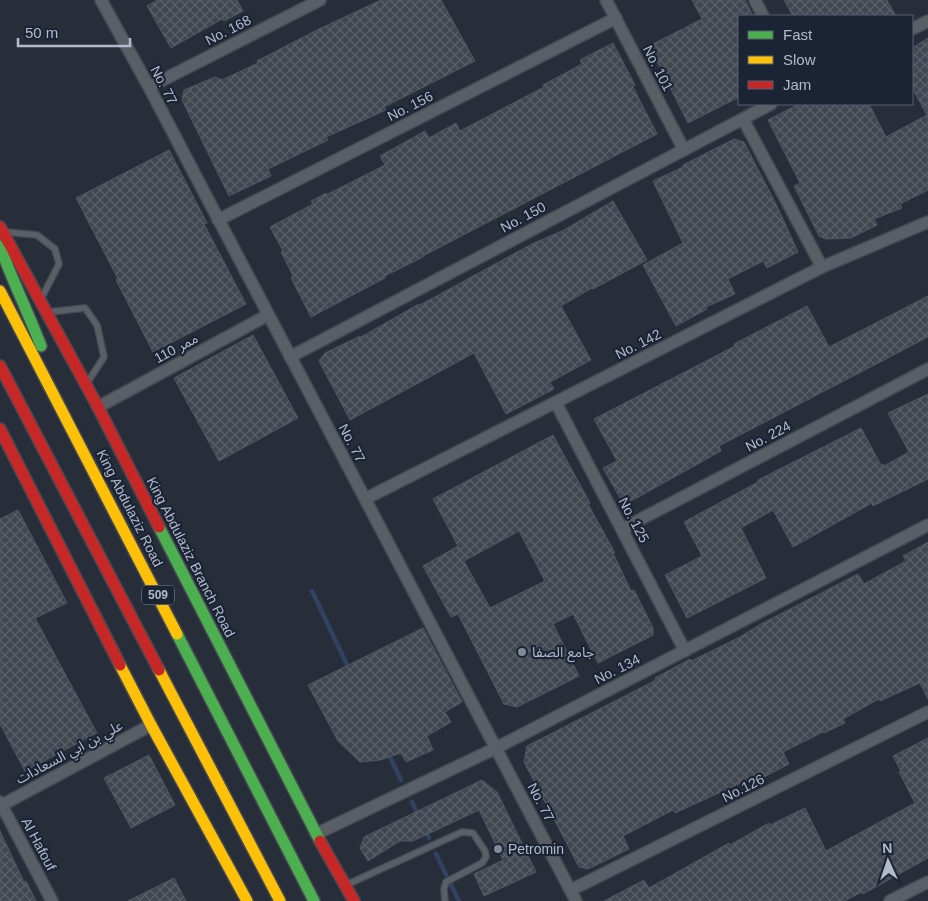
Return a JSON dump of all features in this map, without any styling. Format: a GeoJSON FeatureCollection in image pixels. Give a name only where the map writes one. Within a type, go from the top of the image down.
{"type":"FeatureCollection","features":[{"type":"Feature","properties":{"kind":"main road","name":"King Abdulaziz Branch Road"},"geometry":{"type":"LineString","coordinates":[[1,229],[86,384],[316,834],[354,901]]}},
{"type":"Feature","properties":{"kind":"main road"},"geometry":{"type":"LineString","coordinates":[[0,246],[13,282],[41,345],[42,370]]}},
{"type":"Feature","properties":{"kind":"main road","name":"King Abdulaziz Road"},"geometry":{"type":"LineString","coordinates":[[0,291],[314,901]]}},
{"type":"Feature","properties":{"kind":"main road","name":"509"},"geometry":{"type":"LineString","coordinates":[[0,366],[280,901]]}},
{"type":"Feature","properties":{"kind":"main road"},"geometry":{"type":"LineString","coordinates":[[0,392],[50,461]]}},
{"type":"Feature","properties":{"kind":"main road"},"geometry":{"type":"LineString","coordinates":[[0,429],[151,725],[247,901]]}},
{"type":"Feature","properties":{"kind":"street","name":"No. 77"},"geometry":{"type":"LineString","coordinates":[[101,0],[149,87],[576,901]]}},
{"type":"Feature","properties":{"kind":"street","name":"No. 168"},"geometry":{"type":"LineString","coordinates":[[149,87],[320,0]]}},
{"type":"Feature","properties":{"kind":"street","name":"No. 101"},"geometry":{"type":"LineString","coordinates":[[606,0],[684,150]]}},
{"type":"Feature","properties":{"kind":"street"},"geometry":{"type":"LineString","coordinates":[[755,0],[762,15]]}},
{"type":"Feature","properties":{"kind":"street","name":"No. 156"},"geometry":{"type":"LineString","coordinates":[[218,220],[616,18]]}},
{"type":"Feature","properties":{"kind":"street"},"geometry":{"type":"LineString","coordinates":[[913,28],[928,21]]}},
{"type":"Feature","properties":{"kind":"street","name":"No. 150"},"geometry":{"type":"LineString","coordinates":[[290,357],[769,105]]}},
{"type":"Feature","properties":{"kind":"street"},"geometry":{"type":"LineString","coordinates":[[743,119],[822,267]]}},
{"type":"Feature","properties":{"kind":"street","name":"No. 142"},"geometry":{"type":"LineString","coordinates":[[365,499],[822,267],[928,222]]}},
{"type":"Feature","properties":{"kind":"street","name":"110 ممر"},"geometry":{"type":"LineString","coordinates":[[98,407],[268,315]]}},
{"type":"Feature","properties":{"kind":"street","name":"No. 224"},"geometry":{"type":"LineString","coordinates":[[622,530],[928,369]]}},
{"type":"Feature","properties":{"kind":"street","name":"No. 125"},"geometry":{"type":"LineString","coordinates":[[556,403],[685,651]]}},
{"type":"Feature","properties":{"kind":"street","name":"No. 134"},"geometry":{"type":"LineString","coordinates":[[316,834],[496,748],[928,525]]}},
{"type":"Feature","properties":{"kind":"street","name":"No.126"},"geometry":{"type":"LineString","coordinates":[[571,890],[928,712]]}},
{"type":"Feature","properties":{"kind":"street","name":"علي بن ابي السعادات"},"geometry":{"type":"LineString","coordinates":[[1,803],[151,725]]}},
{"type":"Feature","properties":{"kind":"street","name":"Al Hafouf"},"geometry":{"type":"LineString","coordinates":[[1,803],[52,901]]}},
{"type":"Feature","properties":{"kind":"street"},"geometry":{"type":"LineString","coordinates":[[890,901],[928,882]]}},
{"type":"Feature","properties":{"kind":"lane"},"geometry":{"type":"LineString","coordinates":[[1,229],[37,235],[55,249],[59,264],[40,300]]}},
{"type":"Feature","properties":{"kind":"lane"},"geometry":{"type":"LineString","coordinates":[[46,312],[85,308],[97,325],[104,357],[86,384]]}},
{"type":"Feature","properties":{"kind":"lane"},"geometry":{"type":"LineString","coordinates":[[346,885],[462,832],[473,833],[485,851],[486,857],[482,864],[446,882],[444,889],[446,901]]}},
{"type":"Feature","properties":{"kind":"building"},"geometry":{"type":"Polygon","coordinates":[[[157,0],[237,0],[243,11],[224,21],[222,19],[171,48],[147,6],[157,0]]]}},
{"type":"Feature","properties":{"kind":"building"},"geometry":{"type":"Polygon","coordinates":[[[381,0],[441,0],[475,61],[384,107],[386,110],[326,137],[328,140],[268,169],[271,176],[229,196],[182,100],[184,90],[215,77],[222,80],[258,63],[257,61],[317,30],[381,0]]]}},
{"type":"Feature","properties":{"kind":"building"},"geometry":{"type":"Polygon","coordinates":[[[692,0],[745,0],[752,15],[738,15],[738,98],[688,123],[649,46],[702,19],[692,0]]]}},
{"type":"Feature","properties":{"kind":"building"},"geometry":{"type":"Polygon","coordinates":[[[784,0],[887,0],[895,15],[792,15],[784,0]]]}},
{"type":"Feature","properties":{"kind":"building"},"geometry":{"type":"Polygon","coordinates":[[[928,38],[928,190],[900,204],[902,208],[874,219],[877,225],[851,238],[826,239],[819,236],[794,186],[800,183],[768,120],[797,105],[870,105],[886,137],[927,115],[913,90],[913,47],[928,38]]]}},
{"type":"Feature","properties":{"kind":"building"},"geometry":{"type":"Polygon","coordinates":[[[613,43],[635,85],[633,87],[657,134],[385,276],[385,278],[311,317],[291,278],[293,276],[281,252],[283,251],[270,227],[313,204],[311,201],[385,165],[380,156],[425,131],[429,138],[456,123],[460,131],[544,87],[543,85],[582,64],[580,60],[613,43]]]}},
{"type":"Feature","properties":{"kind":"building"},"geometry":{"type":"Polygon","coordinates":[[[734,139],[744,142],[798,252],[767,268],[763,261],[728,279],[735,294],[706,307],[707,309],[676,326],[643,265],[683,243],[653,181],[734,139]]]}},
{"type":"Feature","properties":{"kind":"building"},"geometry":{"type":"Polygon","coordinates":[[[169,150],[207,223],[204,224],[246,304],[153,352],[76,198],[169,150]]]}},
{"type":"Feature","properties":{"kind":"building"},"geometry":{"type":"Polygon","coordinates":[[[613,201],[647,260],[561,306],[591,360],[550,382],[554,389],[506,414],[474,353],[350,420],[319,361],[325,353],[361,337],[532,244],[564,230],[613,201]]]}},
{"type":"Feature","properties":{"kind":"building"},"geometry":{"type":"Polygon","coordinates":[[[928,296],[928,337],[719,446],[721,451],[624,505],[603,468],[617,461],[594,419],[735,346],[734,344],[807,306],[829,347],[928,296]]]}},
{"type":"Feature","properties":{"kind":"building"},"geometry":{"type":"Polygon","coordinates":[[[253,335],[298,418],[219,461],[174,378],[253,335]]]}},
{"type":"Feature","properties":{"kind":"building"},"geometry":{"type":"Polygon","coordinates":[[[928,394],[928,479],[873,506],[872,503],[793,547],[773,510],[741,528],[766,578],[687,618],[665,575],[702,556],[684,522],[758,482],[758,480],[861,428],[881,465],[883,464],[884,466],[909,452],[888,413],[928,394]]]}},
{"type":"Feature","properties":{"kind":"building"},"geometry":{"type":"Polygon","coordinates":[[[553,435],[615,553],[613,553],[631,591],[634,590],[653,628],[653,635],[598,663],[573,614],[553,624],[579,676],[517,707],[504,704],[458,614],[451,617],[423,566],[458,546],[433,499],[553,435]],[[519,531],[464,561],[490,608],[545,581],[519,531]]]}},
{"type":"Feature","properties":{"kind":"building"},"geometry":{"type":"Polygon","coordinates":[[[18,510],[67,603],[35,618],[97,733],[25,771],[0,724],[0,519],[18,510]]]}},
{"type":"Feature","properties":{"kind":"building"},"geometry":{"type":"Polygon","coordinates":[[[928,542],[928,699],[920,683],[880,701],[879,699],[843,719],[845,723],[783,752],[789,764],[760,779],[758,775],[675,813],[673,810],[623,836],[629,849],[588,869],[579,867],[524,762],[527,746],[656,680],[655,678],[690,659],[691,661],[738,638],[761,624],[858,574],[864,584],[906,561],[903,556],[928,542]]]}},
{"type":"Feature","properties":{"kind":"building"},"geometry":{"type":"Polygon","coordinates":[[[423,628],[462,702],[445,712],[451,722],[427,736],[433,750],[406,762],[401,753],[380,760],[360,762],[338,741],[308,685],[423,628]]]}},
{"type":"Feature","properties":{"kind":"building"},"geometry":{"type":"Polygon","coordinates":[[[928,738],[928,858],[863,894],[862,892],[844,901],[604,901],[644,880],[649,888],[729,843],[730,845],[769,823],[770,825],[805,808],[826,851],[915,803],[893,756],[928,738]]]}},
{"type":"Feature","properties":{"kind":"building"},"geometry":{"type":"Polygon","coordinates":[[[149,755],[175,805],[131,828],[104,778],[149,755]]]}},
{"type":"Feature","properties":{"kind":"building"},"geometry":{"type":"Polygon","coordinates":[[[482,780],[497,792],[536,872],[484,896],[474,874],[503,860],[479,810],[413,841],[400,841],[368,861],[360,848],[364,837],[482,780]]]}},
{"type":"Feature","properties":{"kind":"building"},"geometry":{"type":"Polygon","coordinates":[[[0,831],[24,882],[26,881],[36,901],[0,901],[0,831]]]}},
{"type":"Feature","properties":{"kind":"building"},"geometry":{"type":"Polygon","coordinates":[[[174,878],[186,901],[128,901],[174,878]]]}},
{"type":"Feature","properties":{"kind":"waterway"},"geometry":{"type":"LineString","coordinates":[[312,591],[349,669]]}},
{"type":"Feature","properties":{"kind":"waterway"},"geometry":{"type":"LineString","coordinates":[[388,753],[401,780]]}},
{"type":"Feature","properties":{"kind":"waterway"},"geometry":{"type":"LineString","coordinates":[[412,802],[419,817]]}},
{"type":"Feature","properties":{"kind":"waterway"},"geometry":{"type":"LineString","coordinates":[[425,830],[429,838]]}},
{"type":"Feature","properties":{"kind":"waterway"},"geometry":{"type":"LineString","coordinates":[[436,854],[459,901]]}},
{"type":"Feature","properties":{"kind":"traffic: fast"},"geometry":{"type":"LineString","coordinates":[[0,246],[41,346]]}},
{"type":"Feature","properties":{"kind":"traffic: fast"},"geometry":{"type":"LineString","coordinates":[[159,527],[320,841]]}},
{"type":"Feature","properties":{"kind":"traffic: fast"},"geometry":{"type":"LineString","coordinates":[[177,634],[314,901]]}},
{"type":"Feature","properties":{"kind":"traffic: slow"},"geometry":{"type":"LineString","coordinates":[[0,291],[177,634]]}},
{"type":"Feature","properties":{"kind":"traffic: slow"},"geometry":{"type":"LineString","coordinates":[[120,665],[247,901]]}},
{"type":"Feature","properties":{"kind":"traffic: slow"},"geometry":{"type":"LineString","coordinates":[[159,670],[280,901]]}},
{"type":"Feature","properties":{"kind":"traffic: jam"},"geometry":{"type":"LineString","coordinates":[[0,227],[98,407],[159,527]]}},
{"type":"Feature","properties":{"kind":"traffic: jam"},"geometry":{"type":"LineString","coordinates":[[0,366],[159,670]]}},
{"type":"Feature","properties":{"kind":"traffic: jam"},"geometry":{"type":"LineString","coordinates":[[0,429],[120,665]]}},
{"type":"Feature","properties":{"kind":"traffic: jam"},"geometry":{"type":"LineString","coordinates":[[320,841],[354,901]]}},
{"type":"Feature","properties":{"kind":"place","name":"جامع الصفا"},"geometry":{"type":"Point","coordinates":[522,652]}},
{"type":"Feature","properties":{"kind":"place","name":"Petromin"},"geometry":{"type":"Point","coordinates":[498,849]}}]}
